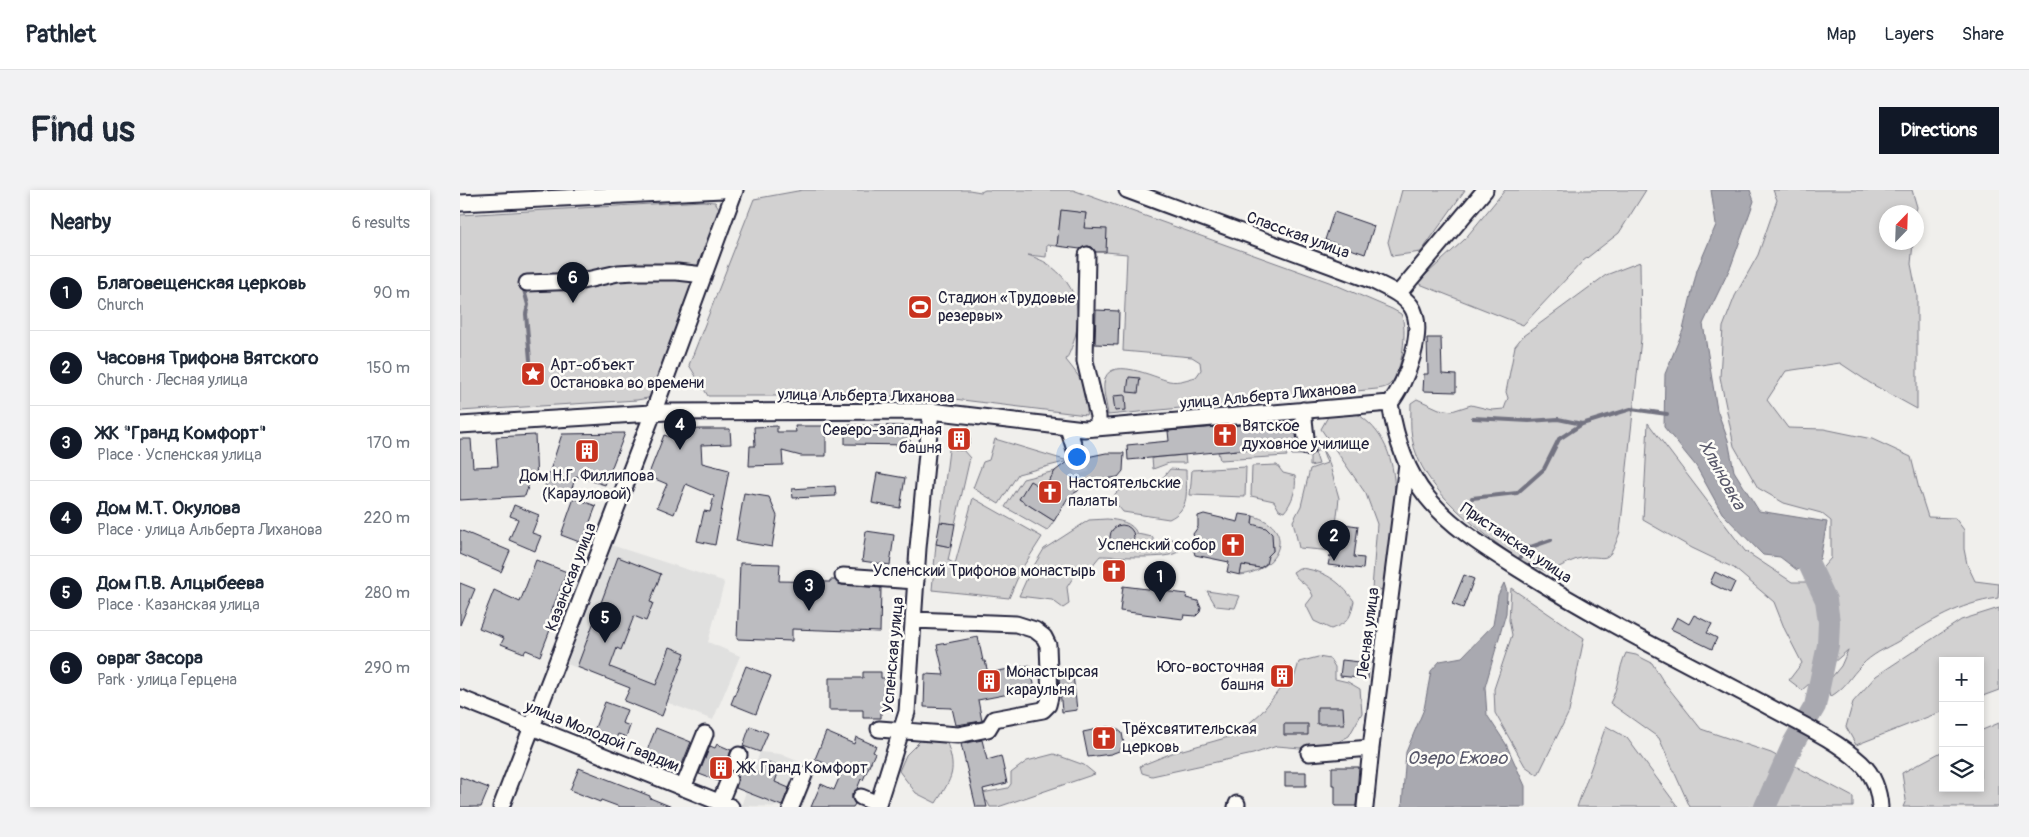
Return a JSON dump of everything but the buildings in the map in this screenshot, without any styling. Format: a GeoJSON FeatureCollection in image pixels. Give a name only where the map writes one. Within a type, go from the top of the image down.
{"type":"FeatureCollection","features":[{"type":"Feature","properties":{"kind":"street"},"geometry":{"type":"LineString","coordinates":[[460,202],[540,194],[722,190]]}},
{"type":"Feature","properties":{"kind":"street","name":"Казанская улица"},"geometry":{"type":"LineString","coordinates":[[501,807],[653,413],[735,190]]}},
{"type":"Feature","properties":{"kind":"street","name":"Спасская улица"},"geometry":{"type":"LineString","coordinates":[[1127,190],[1373,281],[1398,294]]}},
{"type":"Feature","properties":{"kind":"street"},"geometry":{"type":"LineString","coordinates":[[1390,403],[1405,380],[1413,354],[1416,332],[1416,318],[1412,308],[1398,294],[1485,190]]}},
{"type":"Feature","properties":{"kind":"street"},"geometry":{"type":"LineString","coordinates":[[1087,255],[1085,361],[1098,416],[1098,428]]}},
{"type":"Feature","properties":{"kind":"street"},"geometry":{"type":"LineString","coordinates":[[527,283],[582,281],[618,273],[635,272],[677,272],[704,275]]}},
{"type":"Feature","properties":{"kind":"street","name":"улица Альберта Лиханова"},"geometry":{"type":"LineString","coordinates":[[460,425],[653,413],[931,411],[1068,428],[1098,428],[1390,403]]}},
{"type":"Feature","properties":{"kind":"street","name":"Пристанская улица"},"geometry":{"type":"LineString","coordinates":[[1390,403],[1393,424],[1407,463],[1416,482],[1442,514],[1496,554],[1580,607],[1777,712],[1853,756],[1869,773],[1878,792],[1880,807]]}},
{"type":"Feature","properties":{"kind":"street"},"geometry":{"type":"LineString","coordinates":[[1304,410],[1307,448]]}},
{"type":"Feature","properties":{"kind":"street","name":"Успенская улица"},"geometry":{"type":"LineString","coordinates":[[877,805],[907,712],[931,411]]}},
{"type":"Feature","properties":{"kind":"street"},"geometry":{"type":"LineString","coordinates":[[1068,428],[1078,459]]}},
{"type":"Feature","properties":{"kind":"street","name":"Лесная улица"},"geometry":{"type":"LineString","coordinates":[[1366,807],[1371,748],[1407,463]]}},
{"type":"Feature","properties":{"kind":"street"},"geometry":{"type":"LineString","coordinates":[[843,576],[916,581]]}},
{"type":"Feature","properties":{"kind":"street"},"geometry":{"type":"LineString","coordinates":[[879,729],[958,735],[988,729],[994,719],[1042,710],[1048,704],[1050,697],[1048,645],[1044,637],[1035,630],[1016,624],[914,620]]}},
{"type":"Feature","properties":{"kind":"street","name":"улица Молодой Гвардии"},"geometry":{"type":"LineString","coordinates":[[460,698],[725,805]]}},
{"type":"Feature","properties":{"kind":"street"},"geometry":{"type":"LineString","coordinates":[[683,788],[705,734]]}},
{"type":"Feature","properties":{"kind":"street"},"geometry":{"type":"LineString","coordinates":[[1309,753],[1371,748]]}},
{"type":"Feature","properties":{"kind":"street"},"geometry":{"type":"LineString","coordinates":[[791,807],[804,775]]}},
{"type":"Feature","properties":{"kind":"street"},"geometry":{"type":"LineString","coordinates":[[725,805],[729,780]]}},
{"type":"Feature","properties":{"kind":"street"},"geometry":{"type":"LineString","coordinates":[[861,797],[877,805]]}},
{"type":"Feature","properties":{"kind":"shaded area"},"geometry":{"type":"Polygon","coordinates":[[[803,190],[969,190],[981,192],[985,190],[1073,190],[1329,282],[1392,309],[1401,314],[1403,321],[1404,340],[1401,360],[1395,377],[1384,388],[1108,415],[1104,384],[1107,375],[1113,370],[1122,369],[1143,372],[1176,382],[1196,377],[1201,370],[1200,362],[1192,357],[1123,351],[1127,254],[1106,252],[1084,228],[1086,213],[1061,211],[1057,246],[1047,245],[1046,257],[1028,255],[1052,267],[1070,287],[1075,299],[1077,323],[1072,348],[1066,360],[1084,385],[1088,399],[1086,415],[929,396],[708,396],[689,365],[754,199],[803,190]]]}},
{"type":"Feature","properties":{"kind":"shaded area"},"geometry":{"type":"Polygon","coordinates":[[[1402,190],[1465,190],[1421,252],[1392,256],[1388,242],[1402,190]]]}},
{"type":"Feature","properties":{"kind":"shaded area"},"geometry":{"type":"Polygon","coordinates":[[[1505,190],[1646,190],[1619,233],[1583,261],[1523,325],[1417,283],[1464,240],[1505,190]]]}},
{"type":"Feature","properties":{"kind":"shaded area"},"geometry":{"type":"Polygon","coordinates":[[[1773,190],[1912,190],[1916,205],[1879,205],[1879,250],[1912,250],[1911,264],[1917,295],[1917,409],[1870,383],[1840,363],[1786,371],[1767,400],[1788,428],[1824,429],[1872,439],[1911,457],[1928,517],[1955,518],[1964,530],[1964,549],[1967,564],[1975,581],[1999,584],[1998,598],[1970,604],[1945,614],[1879,652],[1866,661],[1841,689],[1830,697],[1827,683],[1841,666],[1848,650],[1802,690],[1789,680],[1802,663],[1785,630],[1774,602],[1734,568],[1692,548],[1643,520],[1648,423],[1745,551],[1792,582],[1810,582],[1831,558],[1831,521],[1821,513],[1784,503],[1758,488],[1734,446],[1720,377],[1723,327],[1735,296],[1758,255],[1777,200],[1773,190]]]}},
{"type":"Feature","properties":{"kind":"shaded area"},"geometry":{"type":"Polygon","coordinates":[[[703,201],[715,202],[719,208],[719,213],[651,395],[648,398],[460,411],[460,215],[703,201]]]}},
{"type":"Feature","properties":{"kind":"shaded area"},"geometry":{"type":"Polygon","coordinates":[[[1640,262],[1641,339],[1620,532],[1608,556],[1604,558],[1587,557],[1577,559],[1548,572],[1519,561],[1470,522],[1440,492],[1427,475],[1418,457],[1411,434],[1411,403],[1417,399],[1439,409],[1452,411],[1471,405],[1492,410],[1504,409],[1508,398],[1506,392],[1515,346],[1523,336],[1606,275],[1640,262]]]}},
{"type":"Feature","properties":{"kind":"shaded area"},"geometry":{"type":"Polygon","coordinates":[[[1354,412],[1373,428],[1386,447],[1393,469],[1395,493],[1394,518],[1383,591],[1372,589],[1377,524],[1366,494],[1321,429],[1329,415],[1354,412]]]}},
{"type":"Feature","properties":{"kind":"shaded area"},"geometry":{"type":"Polygon","coordinates":[[[1309,427],[1328,459],[1339,498],[1333,551],[1299,548],[1293,521],[1301,506],[1310,469],[1327,463],[1322,449],[1315,452],[1319,464],[1310,466],[1310,447],[1304,448],[1305,455],[1292,455],[1291,449],[1301,448],[1309,427]]]}},
{"type":"Feature","properties":{"kind":"shaded area"},"geometry":{"type":"Polygon","coordinates":[[[995,439],[1068,461],[1018,474],[999,504],[973,488],[983,462],[989,460],[995,439]]]}},
{"type":"Feature","properties":{"kind":"shaded area"},"geometry":{"type":"Polygon","coordinates":[[[950,442],[956,450],[963,450],[970,458],[955,524],[940,522],[950,442]]]}},
{"type":"Feature","properties":{"kind":"shaded area"},"geometry":{"type":"Polygon","coordinates":[[[1282,446],[1287,456],[1220,460],[1218,452],[1282,446]]]}},
{"type":"Feature","properties":{"kind":"shaded area"},"geometry":{"type":"Polygon","coordinates":[[[1185,455],[1186,463],[1169,463],[1153,469],[1152,458],[1185,455]]]}},
{"type":"Feature","properties":{"kind":"shaded area"},"geometry":{"type":"Polygon","coordinates":[[[1277,465],[1283,473],[1295,476],[1293,495],[1284,512],[1279,510],[1274,501],[1251,496],[1252,466],[1277,465]]]}},
{"type":"Feature","properties":{"kind":"shaded area"},"geometry":{"type":"Polygon","coordinates":[[[1246,467],[1245,497],[1190,495],[1192,470],[1246,467]]]}},
{"type":"Feature","properties":{"kind":"shaded area"},"geometry":{"type":"Polygon","coordinates":[[[1170,469],[1186,470],[1186,498],[1181,510],[1176,515],[1169,519],[1123,512],[1115,502],[1115,494],[1120,489],[1131,485],[1148,484],[1158,481],[1170,469]]]}},
{"type":"Feature","properties":{"kind":"shaded area"},"geometry":{"type":"Polygon","coordinates":[[[1055,471],[1044,489],[1019,499],[1054,521],[1047,531],[1005,507],[1023,479],[1055,471]]]}},
{"type":"Feature","properties":{"kind":"shaded area"},"geometry":{"type":"Polygon","coordinates":[[[973,498],[1042,537],[1021,570],[1009,598],[932,590],[936,544],[951,547],[948,560],[955,564],[973,498]]]}},
{"type":"Feature","properties":{"kind":"shaded area"},"geometry":{"type":"Polygon","coordinates":[[[1253,516],[1267,522],[1275,530],[1279,539],[1278,548],[1273,558],[1265,566],[1254,572],[1240,575],[1242,565],[1260,568],[1266,564],[1265,558],[1273,551],[1270,532],[1264,528],[1252,525],[1253,516]]]}},
{"type":"Feature","properties":{"kind":"shaded area"},"geometry":{"type":"Polygon","coordinates":[[[1107,519],[1129,524],[1137,534],[1153,537],[1153,543],[1163,545],[1164,539],[1172,539],[1178,546],[1178,552],[1153,557],[1100,556],[1091,567],[1078,570],[1067,587],[1069,604],[1063,608],[1052,600],[1019,596],[1029,574],[1044,549],[1089,520],[1107,519]]]}},
{"type":"Feature","properties":{"kind":"shaded area"},"geometry":{"type":"Polygon","coordinates":[[[611,545],[723,581],[724,584],[708,642],[740,656],[713,720],[567,664],[611,545]]]}},
{"type":"Feature","properties":{"kind":"shaded area"},"geometry":{"type":"Polygon","coordinates":[[[1299,568],[1324,574],[1337,582],[1349,594],[1354,601],[1350,616],[1345,622],[1331,629],[1314,621],[1306,605],[1313,596],[1311,591],[1293,572],[1299,568]]]}},
{"type":"Feature","properties":{"kind":"shaded area"},"geometry":{"type":"Polygon","coordinates":[[[1511,588],[1584,638],[1569,712],[1538,775],[1525,766],[1495,713],[1494,689],[1512,635],[1509,620],[1511,588]]]}},
{"type":"Feature","properties":{"kind":"shaded area"},"geometry":{"type":"Polygon","coordinates":[[[1207,591],[1240,596],[1235,608],[1216,606],[1207,591]]]}},
{"type":"Feature","properties":{"kind":"shaded area"},"geometry":{"type":"Polygon","coordinates":[[[1999,608],[1999,690],[1984,696],[1984,657],[1939,657],[1939,713],[1856,745],[1846,727],[1853,702],[1876,676],[1961,620],[1999,608]]]}},
{"type":"Feature","properties":{"kind":"shaded area"},"geometry":{"type":"Polygon","coordinates":[[[1626,653],[1636,655],[1652,663],[1663,681],[1701,729],[1771,753],[1853,797],[1853,807],[1690,807],[1659,738],[1610,703],[1626,653]]]}},
{"type":"Feature","properties":{"kind":"shaded area"},"geometry":{"type":"Polygon","coordinates":[[[1318,657],[1330,659],[1335,667],[1335,679],[1348,682],[1360,689],[1362,713],[1349,736],[1331,746],[1300,748],[1277,746],[1253,754],[1152,776],[1142,773],[1140,766],[1172,753],[1236,735],[1262,712],[1279,690],[1292,685],[1299,662],[1318,657]]]}},
{"type":"Feature","properties":{"kind":"shaded area"},"geometry":{"type":"Polygon","coordinates":[[[1999,723],[1999,807],[1903,807],[1906,800],[1902,773],[1939,753],[1939,792],[1984,792],[1984,729],[1999,723]]]}},
{"type":"Feature","properties":{"kind":"shaded area"},"geometry":{"type":"Polygon","coordinates":[[[1606,726],[1627,738],[1678,807],[1577,807],[1606,726]]]}},
{"type":"Feature","properties":{"kind":"shaded area"},"geometry":{"type":"Polygon","coordinates":[[[922,739],[946,740],[951,759],[952,773],[950,779],[936,803],[916,793],[899,771],[906,755],[922,739]]]}},
{"type":"Feature","properties":{"kind":"shaded area"},"geometry":{"type":"Polygon","coordinates":[[[760,752],[780,754],[817,769],[802,807],[741,806],[760,752]]]}},
{"type":"Feature","properties":{"kind":"shaded area"},"geometry":{"type":"Polygon","coordinates":[[[1054,754],[1084,765],[1095,774],[998,807],[990,807],[987,801],[978,802],[977,794],[1008,788],[1011,784],[1011,773],[1027,761],[1054,754]]]}},
{"type":"Feature","properties":{"kind":"water"},"geometry":{"type":"Polygon","coordinates":[[[1711,190],[1750,190],[1754,201],[1731,266],[1703,324],[1717,410],[1728,440],[1734,471],[1759,511],[1827,522],[1820,559],[1797,570],[1780,557],[1763,555],[1722,513],[1696,466],[1664,427],[1665,374],[1683,330],[1697,270],[1716,225],[1711,190]]]}},
{"type":"Feature","properties":{"kind":"water","name":"Озеро Ежово"},"geometry":{"type":"Polygon","coordinates":[[[1504,583],[1507,592],[1506,613],[1485,687],[1487,715],[1506,744],[1525,786],[1525,807],[1402,807],[1406,752],[1424,709],[1431,671],[1440,661],[1462,657],[1493,625],[1498,595],[1504,583]]]}},
{"type":"Feature","properties":{"kind":"waterway"},"geometry":{"type":"LineString","coordinates":[[524,290],[528,305],[526,314],[530,360]]}},
{"type":"Feature","properties":{"kind":"waterway"},"geometry":{"type":"LineString","coordinates":[[1472,498],[1517,493],[1544,469],[1559,439],[1582,424],[1631,409],[1667,414]]}},
{"type":"Feature","properties":{"kind":"waterway"},"geometry":{"type":"LineString","coordinates":[[1473,418],[1529,421],[1558,419],[1582,424]]}},
{"type":"Feature","properties":{"kind":"waterway"},"geometry":{"type":"LineString","coordinates":[[1520,557],[1528,548],[1551,540]]}},
{"type":"Feature","properties":{"kind":"waterway","name":"Хлыновка"},"geometry":{"type":"LineString","coordinates":[[1765,807],[1794,742],[1815,706],[1828,645],[1829,622],[1826,600],[1809,564],[1798,550],[1787,543]]}},
{"type":"Feature","properties":{"kind":"tunnel"},"geometry":{"type":"LineString","coordinates":[[1078,459],[1085,482]]}},
{"type":"Feature","properties":{"kind":"place","name":"овраг Засора"},"geometry":{"type":"Point","coordinates":[573,303]}},
{"type":"Feature","properties":{"kind":"place","name":"Стадион «Трудовые резервы»"},"geometry":{"type":"Point","coordinates":[920,307]}},
{"type":"Feature","properties":{"kind":"place","name":"Арт-объект Остановка во времени"},"geometry":{"type":"Point","coordinates":[533,374]}},
{"type":"Feature","properties":{"kind":"place","name":"Вятское духовное училище"},"geometry":{"type":"Point","coordinates":[1225,435]}},
{"type":"Feature","properties":{"kind":"place","name":"Северо-западная башня"},"geometry":{"type":"Point","coordinates":[959,439]}},
{"type":"Feature","properties":{"kind":"place","name":"Дом М.Т. Окулова"},"geometry":{"type":"Point","coordinates":[680,450]}},
{"type":"Feature","properties":{"kind":"place","name":"Дом Н.Г. Филлипова (Карауловой)"},"geometry":{"type":"Point","coordinates":[587,451]}},
{"type":"Feature","properties":{"kind":"place","name":"Настоятельские палаты"},"geometry":{"type":"Point","coordinates":[1050,492]}},
{"type":"Feature","properties":{"kind":"place","name":"Успенский собор"},"geometry":{"type":"Point","coordinates":[1233,545]}},
{"type":"Feature","properties":{"kind":"place","name":"Часовня Трифона Вятского"},"geometry":{"type":"Point","coordinates":[1334,561]}},
{"type":"Feature","properties":{"kind":"place","name":"Успенский Трифонов монастырь"},"geometry":{"type":"Point","coordinates":[1114,571]}},
{"type":"Feature","properties":{"kind":"place","name":"Благовещенская церковь"},"geometry":{"type":"Point","coordinates":[1160,602]}},
{"type":"Feature","properties":{"kind":"place","name":"ЖК \"Гранд Комфорт\""},"geometry":{"type":"Point","coordinates":[809,611]}},
{"type":"Feature","properties":{"kind":"place","name":"Дом П.В. Алцыбеева"},"geometry":{"type":"Point","coordinates":[605,643]}},
{"type":"Feature","properties":{"kind":"place","name":"Юго-восточная башня"},"geometry":{"type":"Point","coordinates":[1282,676]}},
{"type":"Feature","properties":{"kind":"place","name":"Монастырсая караульня"},"geometry":{"type":"Point","coordinates":[989,681]}},
{"type":"Feature","properties":{"kind":"place","name":"Трёхсвятительская церковь"},"geometry":{"type":"Point","coordinates":[1104,738]}},
{"type":"Feature","properties":{"kind":"place","name":"ЖК Гранд Комфорт"},"geometry":{"type":"Point","coordinates":[721,768]}}]}
